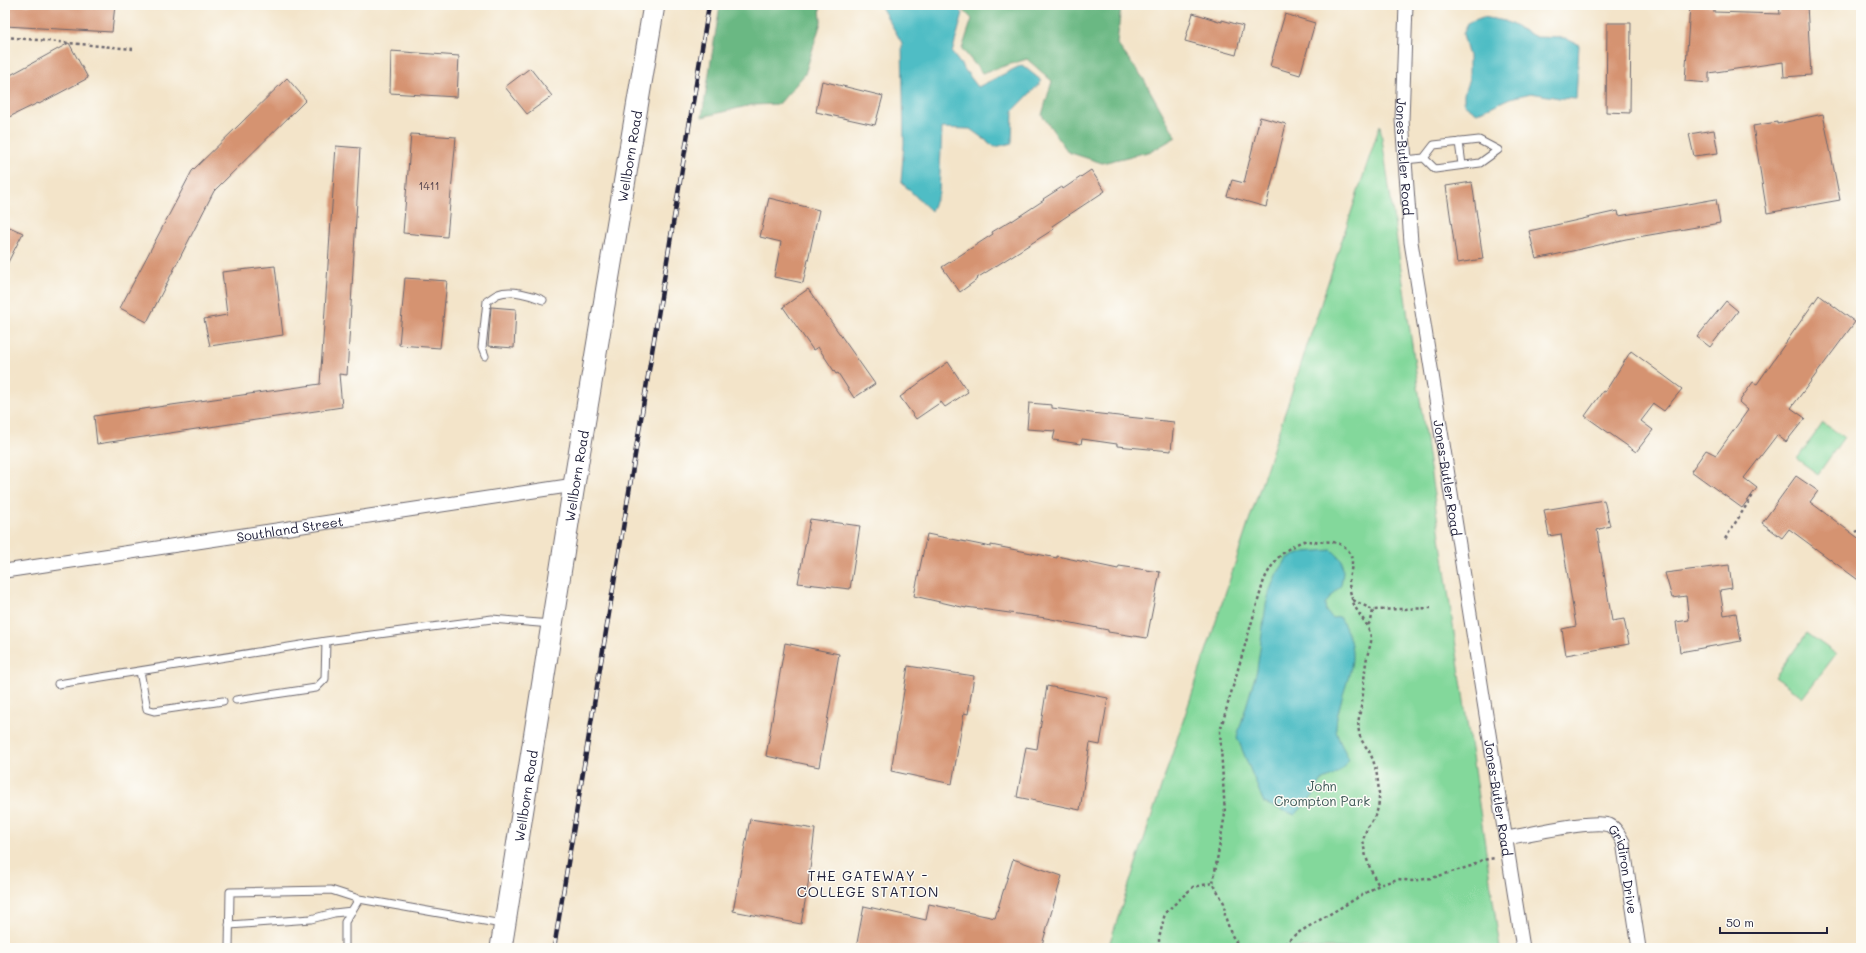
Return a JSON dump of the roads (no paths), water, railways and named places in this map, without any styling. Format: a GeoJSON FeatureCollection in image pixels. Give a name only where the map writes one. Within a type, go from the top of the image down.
{"type":"FeatureCollection","features":[{"type":"Feature","properties":{"kind":"main road","name":"Wellborn Road"},"geometry":{"type":"LineString","coordinates":[[501,948],[551,624],[654,5]]}},
{"type":"Feature","properties":{"kind":"street","name":"Jones-Butler Road"},"geometry":{"type":"LineString","coordinates":[[1406,5],[1402,120],[1410,242],[1510,856],[1523,948]]}},
{"type":"Feature","properties":{"kind":"street","name":"Southland Street"},"geometry":{"type":"LineString","coordinates":[[5,570],[574,485]]}},
{"type":"Feature","properties":{"kind":"street","name":"Gridiron Drive"},"geometry":{"type":"LineString","coordinates":[[1506,838],[1592,823],[1609,825],[1617,832],[1623,842],[1639,948]]}},
{"type":"Feature","properties":{"kind":"lane"},"geometry":{"type":"LineString","coordinates":[[1405,160],[1424,158],[1434,145],[1459,142],[1479,140],[1498,150],[1480,163],[1435,169],[1424,158]]}},
{"type":"Feature","properties":{"kind":"lane"},"geometry":{"type":"LineString","coordinates":[[1459,142],[1462,166]]}},
{"type":"Feature","properties":{"kind":"lane"},"geometry":{"type":"LineString","coordinates":[[485,356],[482,348],[487,301],[498,294],[513,293],[529,294],[543,300]]}},
{"type":"Feature","properties":{"kind":"lane"},"geometry":{"type":"LineString","coordinates":[[58,684],[326,641],[492,619],[551,624]]}},
{"type":"Feature","properties":{"kind":"lane"},"geometry":{"type":"LineString","coordinates":[[236,700],[316,688],[326,679],[326,641]]}},
{"type":"Feature","properties":{"kind":"lane"},"geometry":{"type":"LineString","coordinates":[[140,671],[147,709],[154,711],[224,701]]}},
{"type":"Feature","properties":{"kind":"lane"},"geometry":{"type":"LineString","coordinates":[[229,948],[230,892],[331,890],[359,899],[504,925]]}},
{"type":"Feature","properties":{"kind":"lane"},"geometry":{"type":"LineString","coordinates":[[344,948],[345,922],[359,899]]}},
{"type":"Feature","properties":{"kind":"lane"},"geometry":{"type":"LineString","coordinates":[[229,925],[311,919],[334,912],[352,911]]}},
{"type":"Feature","properties":{"kind":"water"},"geometry":{"type":"Polygon","coordinates":[[[880,5],[951,5],[963,13],[952,53],[978,87],[1022,65],[1042,81],[1013,111],[1012,143],[995,147],[970,129],[942,128],[939,193],[931,211],[901,182],[904,143],[902,43],[880,5]]]}},
{"type":"Feature","properties":{"kind":"water"},"geometry":{"type":"Polygon","coordinates":[[[1483,17],[1505,21],[1536,37],[1565,38],[1579,45],[1576,99],[1559,98],[1531,93],[1510,98],[1477,113],[1464,104],[1464,94],[1469,78],[1469,56],[1463,34],[1469,22],[1483,17]]]}},
{"type":"Feature","properties":{"kind":"water"},"geometry":{"type":"Polygon","coordinates":[[[1332,550],[1342,560],[1343,573],[1341,585],[1325,604],[1326,612],[1333,618],[1340,617],[1347,631],[1352,651],[1351,669],[1336,721],[1339,740],[1349,759],[1344,767],[1337,773],[1321,781],[1314,795],[1295,815],[1264,803],[1237,737],[1257,670],[1266,605],[1276,575],[1288,558],[1305,552],[1332,550]]]}},
{"type":"Feature","properties":{"kind":"railway"},"geometry":{"type":"LineString","coordinates":[[554,948],[709,5]]}},
{"type":"Feature","properties":{"kind":"district","name":"THE GATEWAY - COLLEGE STATION"},"geometry":{"type":"Point","coordinates":[868,884]}},
{"type":"Feature","properties":{"kind":"park label","name":"John Crompton Park"},"geometry":{"type":"Point","coordinates":[1322,792]}}]}
